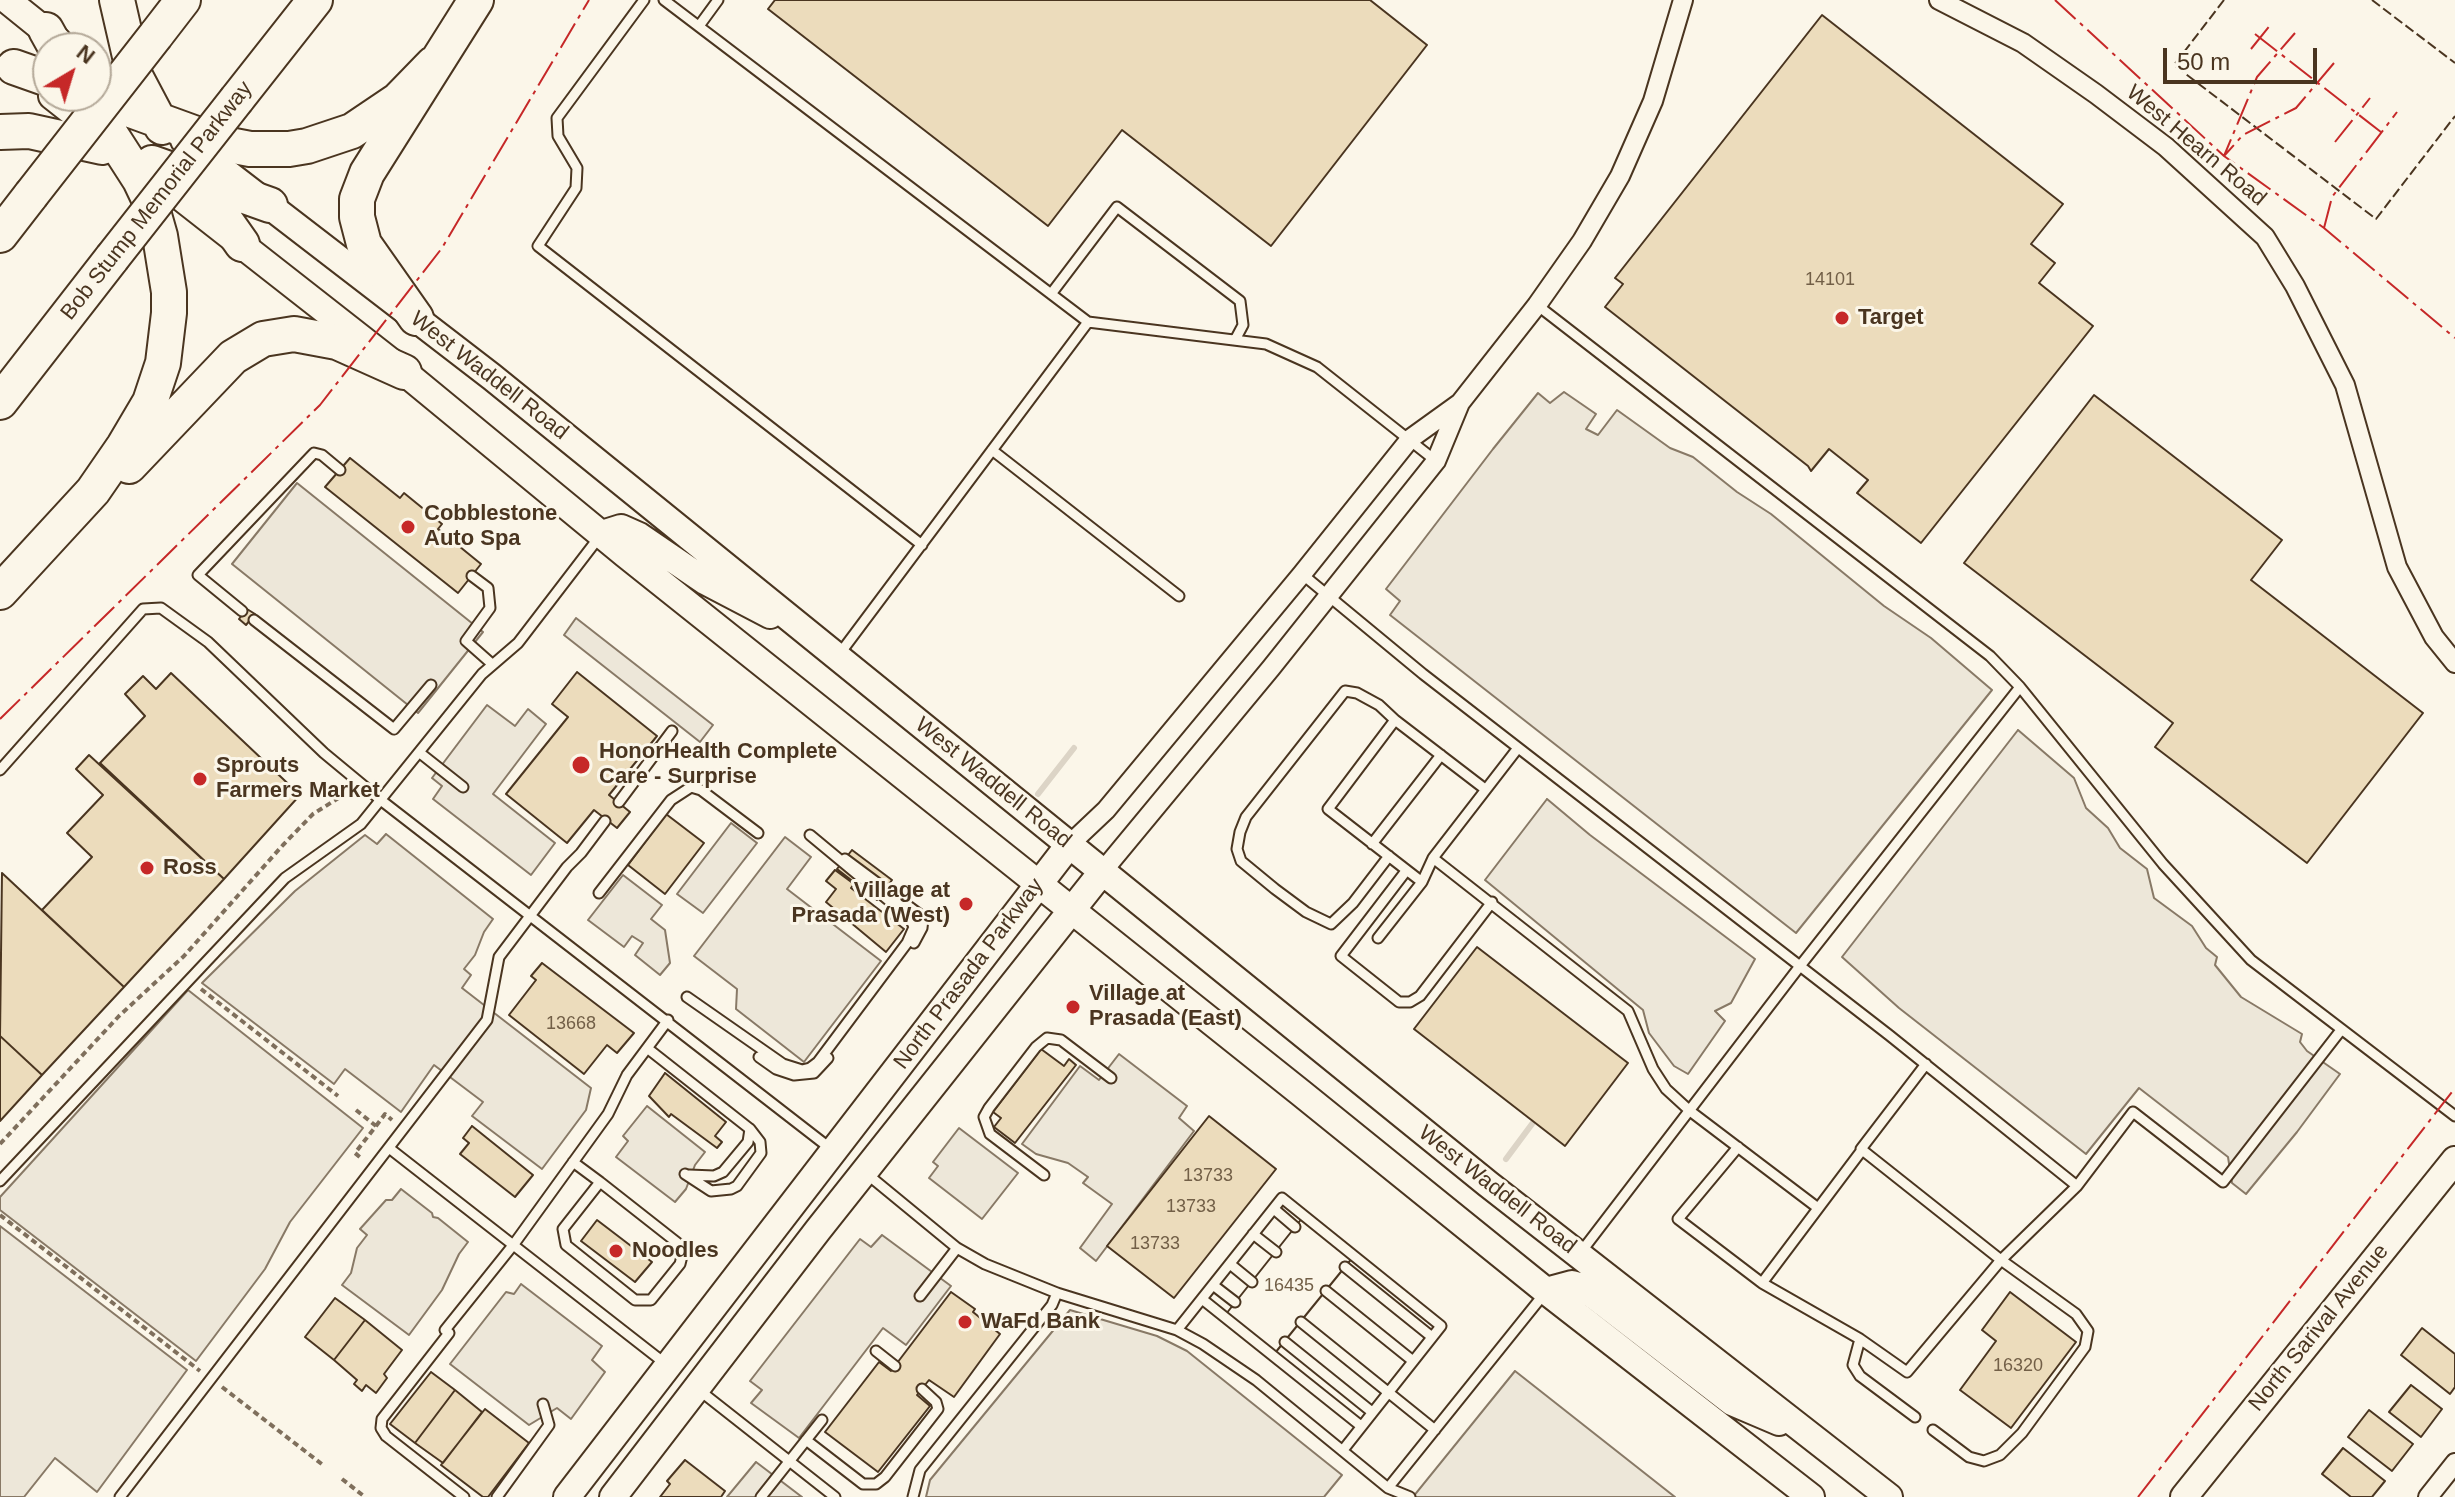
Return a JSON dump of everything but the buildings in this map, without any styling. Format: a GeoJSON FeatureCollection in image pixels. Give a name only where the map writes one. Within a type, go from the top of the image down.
{"type":"FeatureCollection","features":[{"type":"Feature","properties":{"kind":"highway"},"geometry":{"type":"LineString","coordinates":[[117,0],[134,74],[157,120],[242,244]]}},
{"type":"Feature","properties":{"kind":"highway"},"geometry":{"type":"LineString","coordinates":[[0,235],[183,0]]}},
{"type":"Feature","properties":{"kind":"highway","name":"Bob Stump Memorial Parkway"},"geometry":{"type":"LineString","coordinates":[[0,402],[315,0]]}},
{"type":"Feature","properties":{"kind":"highway"},"geometry":{"type":"LineString","coordinates":[[416,318],[364,244],[357,217],[357,199],[367,173],[476,0]]}},
{"type":"Feature","properties":{"kind":"highway"},"geometry":{"type":"LineString","coordinates":[[7,61],[32,72]]}},
{"type":"Feature","properties":{"kind":"highway"},"geometry":{"type":"LineString","coordinates":[[112,104],[198,136],[250,149],[307,146],[352,131],[377,116],[398,100],[433,64]]}},
{"type":"Feature","properties":{"kind":"highway"},"geometry":{"type":"LineString","coordinates":[[0,592],[93,491],[139,425],[157,383],[167,336],[169,292],[160,236],[150,201],[99,112]]}},
{"type":"Feature","properties":{"kind":"highway"},"geometry":{"type":"LineString","coordinates":[[0,132],[29,131],[55,135],[123,152],[270,205]]}},
{"type":"Feature","properties":{"kind":"highway"},"geometry":{"type":"LineString","coordinates":[[93,491],[136,461],[233,357],[263,339],[294,334],[337,342],[404,372]]}},
{"type":"Feature","properties":{"kind":"main road"},"geometry":{"type":"LineString","coordinates":[[7,0],[44,32]]}},
{"type":"Feature","properties":{"kind":"main road","name":"West Waddell Road"},"geometry":{"type":"LineString","coordinates":[[7,61],[32,81]]}},
{"type":"Feature","properties":{"kind":"main road","name":"West Waddell Road"},"geometry":{"type":"LineString","coordinates":[[112,84],[416,318],[1579,1255],[1889,1497]]}},
{"type":"Feature","properties":{"kind":"main road","name":"West Waddell Road"},"geometry":{"type":"LineString","coordinates":[[72,112],[404,372],[1796,1490]]}},
{"type":"Feature","properties":{"kind":"main road"},"geometry":{"type":"LineString","coordinates":[[602,534],[621,528],[639,536],[705,581],[829,648]]}},
{"type":"Feature","properties":{"kind":"main road","name":"North Prasada Parkway"},"geometry":{"type":"LineString","coordinates":[[567,1497],[1069,845]]}},
{"type":"Feature","properties":{"kind":"main road","name":"North Prasada Parkway"},"geometry":{"type":"LineString","coordinates":[[613,1497],[864,1172],[1102,872]]}},
{"type":"Feature","properties":{"kind":"main road","name":"North Sarival Avenue"},"geometry":{"type":"LineString","coordinates":[[2184,1497],[2455,1160]]}},
{"type":"Feature","properties":{"kind":"main road"},"geometry":{"type":"LineString","coordinates":[[1546,1291],[1572,1284],[1583,1287],[1732,1402],[1812,1436]]}},
{"type":"Feature","properties":{"kind":"main road"},"geometry":{"type":"LineString","coordinates":[[696,1388],[695,1361],[720,1298]]}},
{"type":"Feature","properties":{"kind":"main road"},"geometry":{"type":"LineString","coordinates":[[648,1451],[667,1387],[667,1365]]}},
{"type":"Feature","properties":{"kind":"street","name":"North Prasada Parkway"},"geometry":{"type":"LineString","coordinates":[[1102,872],[1436,461],[1460,403],[1537,305],[1582,241],[1620,176],[1653,101],[1683,0]]}},
{"type":"Feature","properties":{"kind":"street","name":"West Hearn Road"},"geometry":{"type":"LineString","coordinates":[[1939,0],[2023,43],[2096,94],[2166,147],[2265,237],[2295,286],[2345,385],[2397,567],[2434,637],[2455,663]]}},
{"type":"Feature","properties":{"kind":"street","name":"North Prasada Parkway"},"geometry":{"type":"LineString","coordinates":[[1069,845],[1106,810],[1410,439],[1460,403]]}},
{"type":"Feature","properties":{"kind":"street"},"geometry":{"type":"LineString","coordinates":[[2428,1497],[2455,1463]]}},
{"type":"Feature","properties":{"kind":"lane"},"geometry":{"type":"LineString","coordinates":[[644,0],[557,118],[558,136],[577,168],[576,188],[538,246],[922,545]]}},
{"type":"Feature","properties":{"kind":"lane"},"geometry":{"type":"LineString","coordinates":[[664,0],[1088,322],[1266,344],[1317,367],[1436,461]]}},
{"type":"Feature","properties":{"kind":"lane"},"geometry":{"type":"LineString","coordinates":[[699,26],[718,0]]}},
{"type":"Feature","properties":{"kind":"lane"},"geometry":{"type":"LineString","coordinates":[[1051,294],[1117,207],[1240,301],[1243,325],[1235,340]]}},
{"type":"Feature","properties":{"kind":"lane"},"geometry":{"type":"LineString","coordinates":[[1537,305],[1990,656],[2020,687],[2163,864],[2251,960],[2455,1116]]}},
{"type":"Feature","properties":{"kind":"lane"},"geometry":{"type":"LineString","coordinates":[[829,648],[922,545],[1088,322]]}},
{"type":"Feature","properties":{"kind":"lane"},"geometry":{"type":"LineString","coordinates":[[992,450],[1179,596]]}},
{"type":"Feature","properties":{"kind":"lane"},"geometry":{"type":"LineString","coordinates":[[242,611],[198,575],[314,453],[322,455],[340,470]]}},
{"type":"Feature","properties":{"kind":"lane"},"geometry":{"type":"LineString","coordinates":[[0,1181],[285,878],[345,838],[382,801],[477,680],[518,643],[602,534]]}},
{"type":"Feature","properties":{"kind":"lane"},"geometry":{"type":"LineString","coordinates":[[1302,574],[1518,748],[1926,1064],[2077,1186]]}},
{"type":"Feature","properties":{"kind":"lane"},"geometry":{"type":"LineString","coordinates":[[472,576],[488,588],[490,608],[466,641],[492,664]]}},
{"type":"Feature","properties":{"kind":"lane"},"geometry":{"type":"LineString","coordinates":[[0,770],[143,609],[161,608],[208,642],[324,753],[382,801],[834,1151]]}},
{"type":"Feature","properties":{"kind":"lane"},"geometry":{"type":"LineString","coordinates":[[254,620],[394,729],[431,685]]}},
{"type":"Feature","properties":{"kind":"lane"},"geometry":{"type":"LineString","coordinates":[[1579,1255],[1800,966],[2020,687]]}},
{"type":"Feature","properties":{"kind":"lane"},"geometry":{"type":"LineString","coordinates":[[1389,856],[1353,903],[1331,924],[1306,912],[1275,889],[1241,861],[1237,849],[1246,817],[1345,691],[1357,693],[1379,705],[1485,789]]}},
{"type":"Feature","properties":{"kind":"lane"},"geometry":{"type":"LineString","coordinates":[[1395,720],[1328,809],[1422,882]]}},
{"type":"Feature","properties":{"kind":"lane"},"geometry":{"type":"LineString","coordinates":[[619,802],[672,731]]}},
{"type":"Feature","properties":{"kind":"lane"},"geometry":{"type":"LineString","coordinates":[[1378,938],[1422,882],[1433,858],[1518,748]]}},
{"type":"Feature","properties":{"kind":"lane"},"geometry":{"type":"LineString","coordinates":[[420,753],[463,787]]}},
{"type":"Feature","properties":{"kind":"lane"},"geometry":{"type":"LineString","coordinates":[[1372,844],[1441,755]]}},
{"type":"Feature","properties":{"kind":"lane"},"geometry":{"type":"LineString","coordinates":[[599,893],[671,800],[691,787],[701,790],[758,833]]}},
{"type":"Feature","properties":{"kind":"lane"},"geometry":{"type":"LineString","coordinates":[[120,1497],[487,1020],[499,957],[605,821]]}},
{"type":"Feature","properties":{"kind":"lane"},"geometry":{"type":"LineString","coordinates":[[687,997],[783,1064],[802,1070],[810,1068],[907,943],[914,927],[910,918],[810,835]]}},
{"type":"Feature","properties":{"kind":"lane"},"geometry":{"type":"LineString","coordinates":[[1433,858],[1628,1011],[1653,1069],[1666,1089],[1690,1111],[1818,1208]]}},
{"type":"Feature","properties":{"kind":"lane"},"geometry":{"type":"LineString","coordinates":[[1406,871],[1341,956],[1399,1002],[1410,1002],[1420,996],[1492,902]]}},
{"type":"Feature","properties":{"kind":"lane"},"geometry":{"type":"LineString","coordinates":[[464,1497],[386,1436],[381,1424],[608,1114],[627,1075],[668,1020]]}},
{"type":"Feature","properties":{"kind":"lane"},"geometry":{"type":"LineString","coordinates":[[1738,1147],[1678,1219],[1762,1283],[1860,1339],[1907,1372],[2001,1260],[2077,1186],[2133,1112],[2223,1182],[2341,1030]]}},
{"type":"Feature","properties":{"kind":"lane"},"geometry":{"type":"LineString","coordinates":[[1044,1175],[990,1134],[984,1117],[989,1108],[1036,1047],[1047,1038],[1061,1040],[1111,1078]]}},
{"type":"Feature","properties":{"kind":"lane"},"geometry":{"type":"LineString","coordinates":[[647,1048],[750,1129],[760,1142],[761,1153],[737,1186],[711,1191],[685,1174],[714,1176],[723,1172],[748,1142],[750,1129]]}},
{"type":"Feature","properties":{"kind":"lane"},"geometry":{"type":"LineString","coordinates":[[1762,1283],[1926,1064]]}},
{"type":"Feature","properties":{"kind":"lane"},"geometry":{"type":"LineString","coordinates":[[389,1148],[667,1365]]}},
{"type":"Feature","properties":{"kind":"lane"},"geometry":{"type":"LineString","coordinates":[[1862,1150],[2001,1260],[2076,1314],[2088,1331],[2085,1347],[2022,1433],[2000,1455],[1984,1461],[1969,1457],[1933,1430]]}},
{"type":"Feature","properties":{"kind":"lane"},"geometry":{"type":"LineString","coordinates":[[573,1162],[600,1182],[684,1248],[680,1264],[651,1300],[635,1300],[566,1245],[563,1229],[600,1182]]}},
{"type":"Feature","properties":{"kind":"lane"},"geometry":{"type":"LineString","coordinates":[[864,1172],[957,1248],[985,1264],[1057,1293],[1177,1330],[1256,1380],[1390,1492],[1410,1497]]}},
{"type":"Feature","properties":{"kind":"lane"},"geometry":{"type":"LineString","coordinates":[[1177,1330],[1282,1198],[1441,1326],[1343,1450]]}},
{"type":"Feature","properties":{"kind":"lane"},"geometry":{"type":"LineString","coordinates":[[1274,1209],[1295,1227]]}},
{"type":"Feature","properties":{"kind":"lane"},"geometry":{"type":"LineString","coordinates":[[1253,1234],[1276,1252]]}},
{"type":"Feature","properties":{"kind":"lane"},"geometry":{"type":"LineString","coordinates":[[920,1296],[957,1248]]}},
{"type":"Feature","properties":{"kind":"lane"},"geometry":{"type":"LineString","coordinates":[[1230,1264],[1252,1282]]}},
{"type":"Feature","properties":{"kind":"lane"},"geometry":{"type":"LineString","coordinates":[[1345,1267],[1432,1337]]}},
{"type":"Feature","properties":{"kind":"lane"},"geometry":{"type":"LineString","coordinates":[[1213,1285],[1235,1302]]}},
{"type":"Feature","properties":{"kind":"lane"},"geometry":{"type":"LineString","coordinates":[[1326,1291],[1413,1361]]}},
{"type":"Feature","properties":{"kind":"lane"},"geometry":{"type":"LineString","coordinates":[[1390,1492],[1435,1430],[1546,1291]]}},
{"type":"Feature","properties":{"kind":"lane"},"geometry":{"type":"LineString","coordinates":[[913,1497],[920,1470],[1052,1305],[1057,1293]]}},
{"type":"Feature","properties":{"kind":"lane"},"geometry":{"type":"LineString","coordinates":[[1202,1299],[1361,1426]]}},
{"type":"Feature","properties":{"kind":"lane"},"geometry":{"type":"LineString","coordinates":[[1301,1322],[1435,1430]]}},
{"type":"Feature","properties":{"kind":"lane"},"geometry":{"type":"LineString","coordinates":[[1860,1339],[1853,1365],[1860,1376],[1915,1417]]}},
{"type":"Feature","properties":{"kind":"lane"},"geometry":{"type":"LineString","coordinates":[[1285,1342],[1372,1412]]}},
{"type":"Feature","properties":{"kind":"lane"},"geometry":{"type":"LineString","coordinates":[[876,1351],[895,1366]]}},
{"type":"Feature","properties":{"kind":"lane"},"geometry":{"type":"LineString","coordinates":[[696,1388],[835,1497]]}},
{"type":"Feature","properties":{"kind":"lane"},"geometry":{"type":"LineString","coordinates":[[806,1440],[863,1484],[876,1484],[885,1477],[938,1409],[936,1402],[922,1389]]}},
{"type":"Feature","properties":{"kind":"lane"},"geometry":{"type":"LineString","coordinates":[[497,1497],[549,1425],[543,1404]]}},
{"type":"Feature","properties":{"kind":"lane"},"geometry":{"type":"LineString","coordinates":[[761,1497],[822,1420]]}},
{"type":"Feature","properties":{"kind":"path"},"geometry":{"type":"LineString","coordinates":[[0,1144],[119,1016],[184,956],[313,814],[345,794]]}},
{"type":"Feature","properties":{"kind":"path"},"geometry":{"type":"LineString","coordinates":[[184,956],[187,962]]}},
{"type":"Feature","properties":{"kind":"path"},"geometry":{"type":"LineString","coordinates":[[199,987],[338,1096]]}},
{"type":"Feature","properties":{"kind":"path"},"geometry":{"type":"LineString","coordinates":[[356,1110],[376,1126]]}},
{"type":"Feature","properties":{"kind":"path"},"geometry":{"type":"LineString","coordinates":[[363,1160],[355,1153],[385,1114],[393,1121]]}},
{"type":"Feature","properties":{"kind":"path"},"geometry":{"type":"LineString","coordinates":[[0,1215],[201,1371]]}},
{"type":"Feature","properties":{"kind":"path"},"geometry":{"type":"LineString","coordinates":[[220,1385],[323,1465]]}},
{"type":"Feature","properties":{"kind":"path"},"geometry":{"type":"LineString","coordinates":[[342,1479],[365,1497]]}},
{"type":"Feature","properties":{"kind":"shaded area"},"geometry":{"type":"Polygon","coordinates":[[[1564,392],[1596,414],[1586,429],[1598,435],[1617,410],[1670,448],[1693,457],[1771,514],[1884,606],[1931,638],[1992,690],[1796,933],[1390,615],[1400,601],[1386,589],[1493,449],[1538,393],[1550,403],[1564,392]]]}},
{"type":"Feature","properties":{"kind":"shaded area"},"geometry":{"type":"Polygon","coordinates":[[[297,483],[483,632],[418,713],[232,564],[297,483]]]}},
{"type":"Feature","properties":{"kind":"shaded area"},"geometry":{"type":"Polygon","coordinates":[[[576,618],[713,725],[700,742],[564,635],[576,618]]]}},
{"type":"Feature","properties":{"kind":"shaded area"},"geometry":{"type":"Polygon","coordinates":[[[487,705],[515,726],[528,709],[546,724],[493,794],[555,843],[531,875],[433,799],[442,786],[432,778],[487,705]]]}},
{"type":"Feature","properties":{"kind":"shaded area"},"geometry":{"type":"Polygon","coordinates":[[[2018,730],[2074,778],[2086,808],[2108,828],[2120,848],[2147,869],[2154,898],[2192,926],[2206,948],[2217,957],[2215,965],[2241,997],[2302,1034],[2300,1042],[2307,1051],[2340,1074],[2246,1194],[2232,1183],[2228,1157],[2139,1088],[2086,1154],[1899,1008],[1842,957],[2018,730]]]}},
{"type":"Feature","properties":{"kind":"shaded area"},"geometry":{"type":"Polygon","coordinates":[[[1547,799],[1755,959],[1731,1003],[1715,1011],[1725,1021],[1688,1074],[1674,1066],[1649,1033],[1643,1010],[1485,880],[1547,799]]]}},
{"type":"Feature","properties":{"kind":"shaded area"},"geometry":{"type":"Polygon","coordinates":[[[731,823],[757,843],[703,913],[677,894],[731,823]]]}},
{"type":"Feature","properties":{"kind":"shaded area"},"geometry":{"type":"Polygon","coordinates":[[[386,834],[493,919],[475,955],[464,969],[471,975],[462,988],[591,1088],[586,1110],[542,1169],[472,1116],[483,1102],[434,1065],[401,1112],[345,1069],[334,1084],[202,983],[295,891],[365,835],[377,844],[386,834]]]}},
{"type":"Feature","properties":{"kind":"shaded area"},"geometry":{"type":"Polygon","coordinates":[[[785,837],[811,857],[787,889],[881,961],[804,1062],[736,1009],[737,989],[694,956],[785,837]]]}},
{"type":"Feature","properties":{"kind":"shaded area"},"geometry":{"type":"Polygon","coordinates":[[[623,875],[662,905],[651,919],[665,930],[670,963],[660,975],[635,955],[643,943],[632,936],[624,947],[588,920],[623,875]]]}},
{"type":"Feature","properties":{"kind":"shaded area"},"geometry":{"type":"Polygon","coordinates":[[[188,990],[363,1128],[290,1222],[265,1269],[196,1361],[0,1210],[0,1197],[188,990]]]}},
{"type":"Feature","properties":{"kind":"shaded area"},"geometry":{"type":"Polygon","coordinates":[[[1119,1054],[1187,1106],[1179,1118],[1194,1131],[1096,1261],[1080,1248],[1112,1204],[1083,1183],[1088,1177],[1068,1163],[1036,1154],[1022,1144],[1080,1066],[1099,1080],[1119,1054]]]}},
{"type":"Feature","properties":{"kind":"shaded area"},"geometry":{"type":"Polygon","coordinates":[[[647,1106],[705,1152],[695,1165],[686,1189],[675,1202],[616,1157],[628,1141],[623,1136],[647,1106]]]}},
{"type":"Feature","properties":{"kind":"shaded area"},"geometry":{"type":"Polygon","coordinates":[[[959,1128],[1018,1173],[982,1219],[929,1178],[938,1166],[933,1162],[959,1128]]]}},
{"type":"Feature","properties":{"kind":"shaded area"},"geometry":{"type":"Polygon","coordinates":[[[401,1189],[468,1242],[442,1290],[409,1335],[342,1285],[351,1273],[357,1248],[367,1235],[360,1229],[386,1200],[392,1200],[401,1189]]]}},
{"type":"Feature","properties":{"kind":"shaded area"},"geometry":{"type":"Polygon","coordinates":[[[0,1226],[187,1370],[97,1492],[55,1458],[24,1497],[0,1497],[0,1226]]]}},
{"type":"Feature","properties":{"kind":"shaded area"},"geometry":{"type":"Polygon","coordinates":[[[882,1235],[951,1286],[906,1345],[883,1328],[799,1438],[751,1403],[762,1390],[750,1381],[860,1239],[871,1247],[882,1235]]]}},
{"type":"Feature","properties":{"kind":"shaded area"},"geometry":{"type":"Polygon","coordinates":[[[521,1284],[602,1346],[592,1360],[605,1372],[571,1419],[557,1408],[529,1425],[450,1364],[506,1292],[514,1294],[521,1284]]]}},
{"type":"Feature","properties":{"kind":"shaded area"},"geometry":{"type":"Polygon","coordinates":[[[1070,1310],[1157,1336],[1187,1351],[1342,1475],[1324,1497],[926,1497],[930,1480],[1070,1310]]]}},
{"type":"Feature","properties":{"kind":"shaded area"},"geometry":{"type":"Polygon","coordinates":[[[1515,1371],[1675,1497],[1413,1497],[1515,1371]]]}},
{"type":"Feature","properties":{"kind":"shaded area"},"geometry":{"type":"Polygon","coordinates":[[[756,1462],[802,1497],[727,1497],[756,1462]]]}},
{"type":"Feature","properties":{"kind":"waterway"},"geometry":{"type":"LineString","coordinates":[[1038,794],[1074,748]]}},
{"type":"Feature","properties":{"kind":"waterway"},"geometry":{"type":"LineString","coordinates":[[1506,1159],[1532,1124]]}},
{"type":"Feature","properties":{"kind":"fence"},"geometry":{"type":"LineString","coordinates":[[2224,0],[2174,65],[2376,219],[2455,116]]}},
{"type":"Feature","properties":{"kind":"fence"},"geometry":{"type":"LineString","coordinates":[[2372,0],[2455,63]]}},
{"type":"Feature","properties":{"kind":"power"},"geometry":{"type":"LineString","coordinates":[[0,719],[320,405],[442,248],[589,0]]}},
{"type":"Feature","properties":{"kind":"power"},"geometry":{"type":"LineString","coordinates":[[2055,0],[2224,156],[2257,77],[2295,33]]}},
{"type":"Feature","properties":{"kind":"power"},"geometry":{"type":"LineString","coordinates":[[2251,49],[2272,23]]}},
{"type":"Feature","properties":{"kind":"power"},"geometry":{"type":"LineString","coordinates":[[2255,34],[2386,136]]}},
{"type":"Feature","properties":{"kind":"power"},"geometry":{"type":"LineString","coordinates":[[2334,63],[2296,108],[2243,135],[2224,156],[2324,228],[2455,338]]}},
{"type":"Feature","properties":{"kind":"power"},"geometry":{"type":"LineString","coordinates":[[2335,142],[2370,98]]}},
{"type":"Feature","properties":{"kind":"power"},"geometry":{"type":"LineString","coordinates":[[2324,228],[2332,197],[2397,112]]}},
{"type":"Feature","properties":{"kind":"power"},"geometry":{"type":"LineString","coordinates":[[2138,1497],[2455,1088]]}},
{"type":"Feature","properties":{"kind":"place","name":"Target"},"geometry":{"type":"Point","coordinates":[1842,318]}},
{"type":"Feature","properties":{"kind":"place","name":"Cobblestone Auto Spa"},"geometry":{"type":"Point","coordinates":[408,527]}},
{"type":"Feature","properties":{"kind":"place","name":"HonorHealth Complete Care - Surprise"},"geometry":{"type":"Point","coordinates":[581,765]}},
{"type":"Feature","properties":{"kind":"place","name":"Sprouts Farmers Market"},"geometry":{"type":"Point","coordinates":[200,779]}},
{"type":"Feature","properties":{"kind":"place","name":"Ross"},"geometry":{"type":"Point","coordinates":[147,868]}},
{"type":"Feature","properties":{"kind":"place","name":"Village at Prasada (West)"},"geometry":{"type":"Point","coordinates":[966,904]}},
{"type":"Feature","properties":{"kind":"place","name":"Village at Prasada (East)"},"geometry":{"type":"Point","coordinates":[1073,1007]}},
{"type":"Feature","properties":{"kind":"place","name":"Noodles"},"geometry":{"type":"Point","coordinates":[616,1251]}},
{"type":"Feature","properties":{"kind":"place","name":"WaFd Bank"},"geometry":{"type":"Point","coordinates":[965,1322]}}]}
